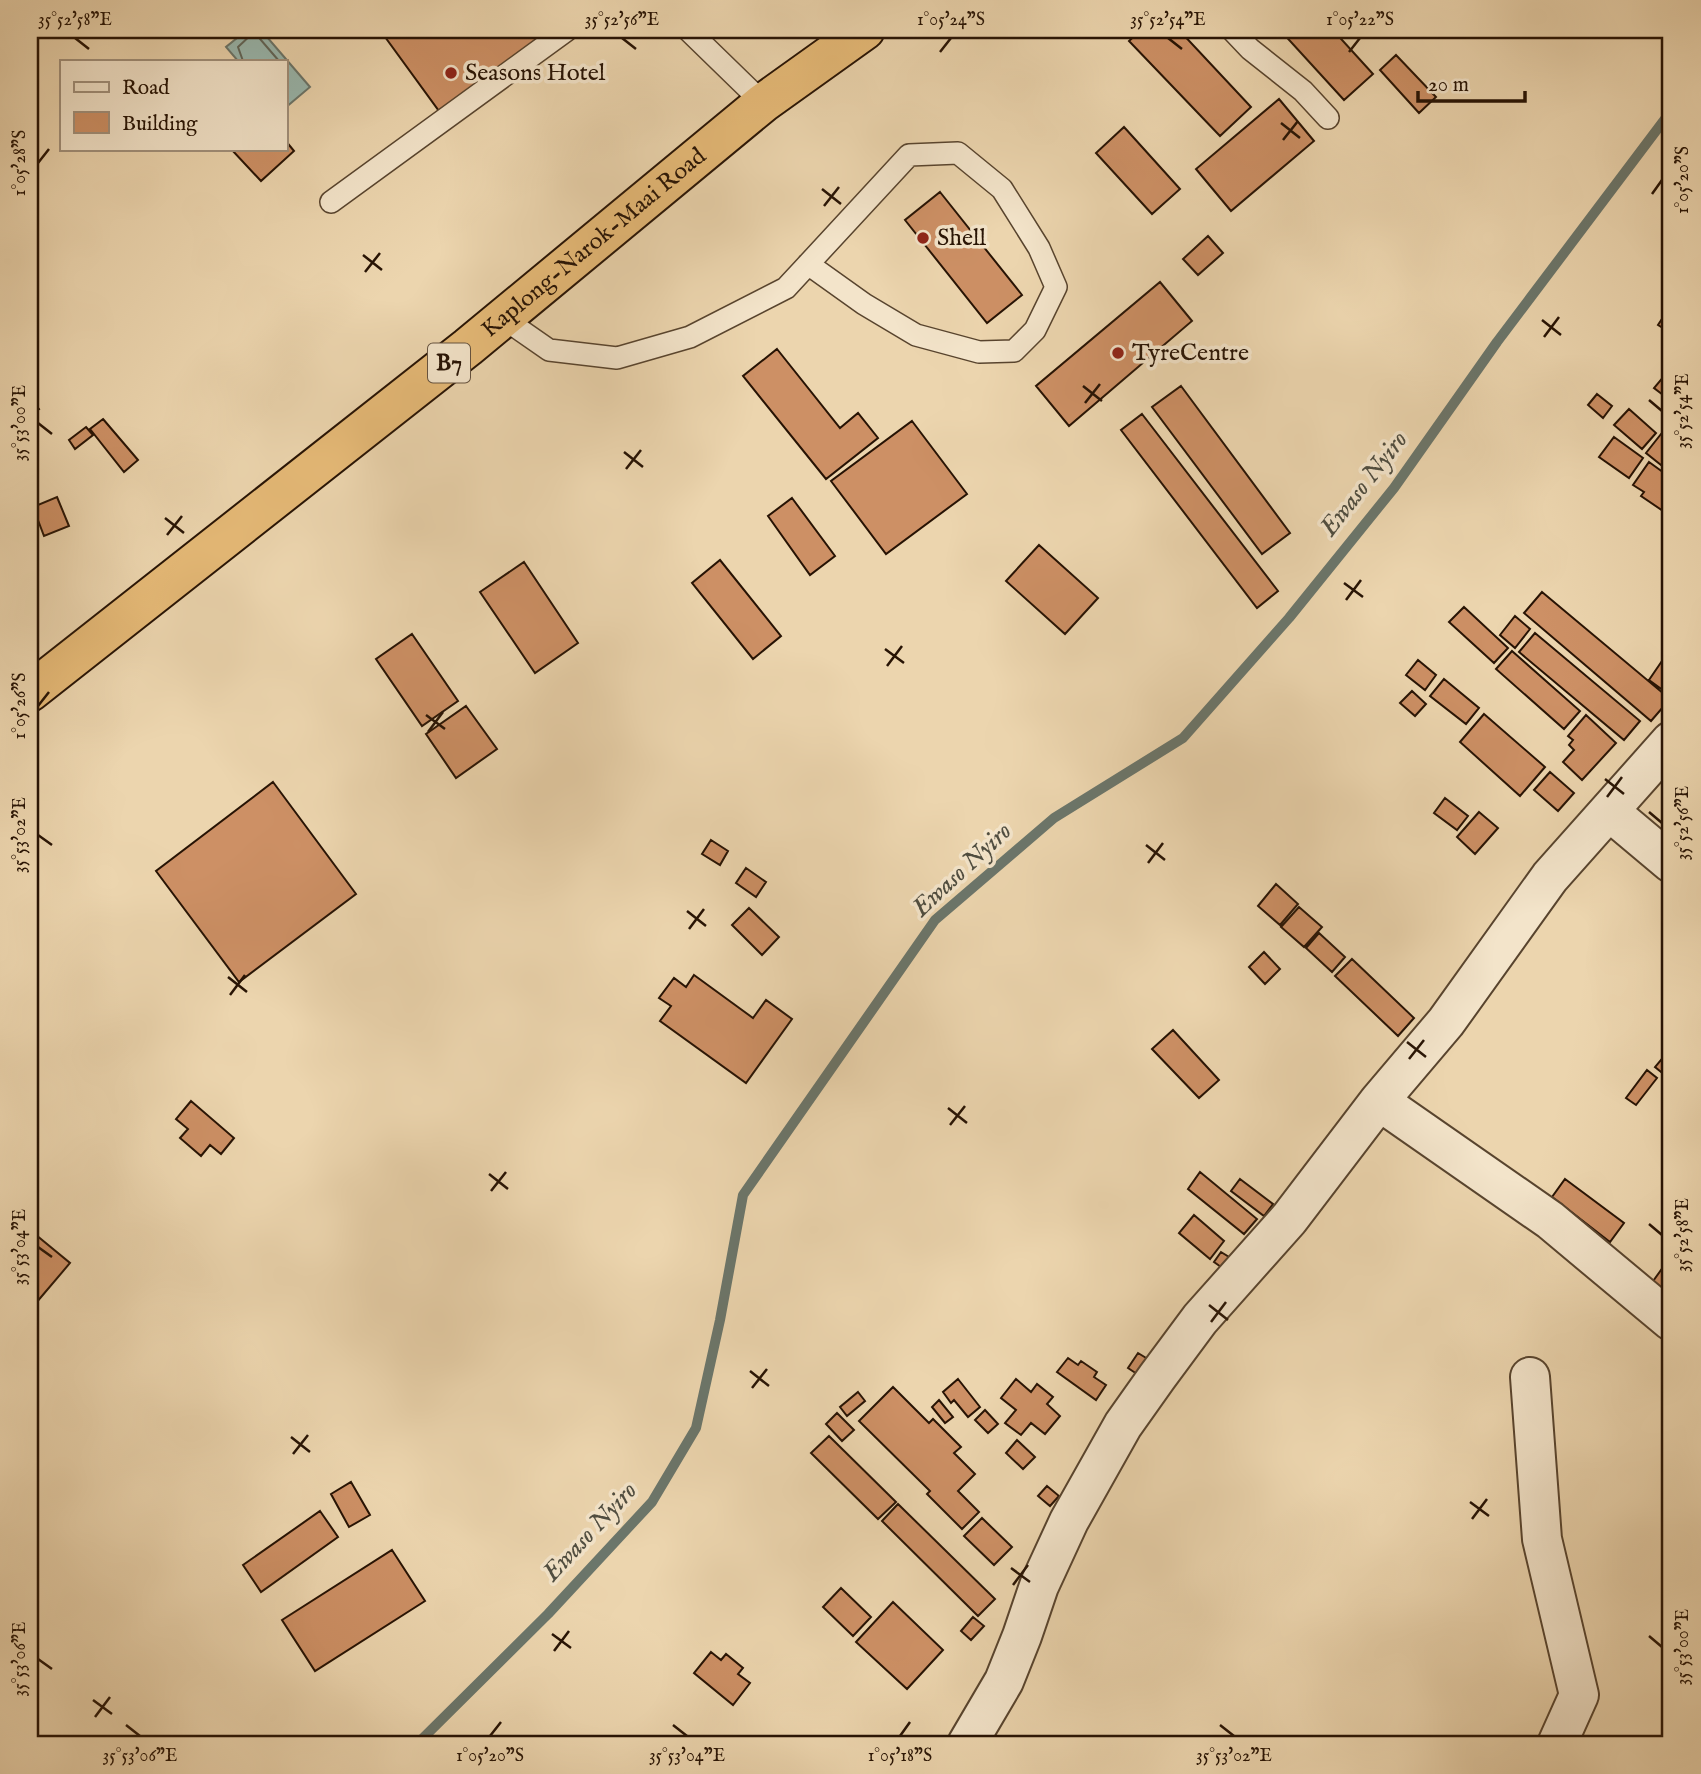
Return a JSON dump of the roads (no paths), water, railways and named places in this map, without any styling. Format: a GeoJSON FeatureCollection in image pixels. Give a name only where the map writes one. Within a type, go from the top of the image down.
{"type":"FeatureCollection","features":[{"type":"Feature","properties":{"kind":"highway","name":"Kaplong-Narok-Maai Road"},"geometry":{"type":"LineString","coordinates":[[30,692],[503,318],[763,103],[865,30]]}},
{"type":"Feature","properties":{"kind":"street"},"geometry":{"type":"LineString","coordinates":[[967,1744],[1004,1681],[1039,1586],[1069,1521],[1123,1426],[1200,1319],[1289,1220],[1380,1101],[1446,1022],[1550,877],[1671,741]]}},
{"type":"Feature","properties":{"kind":"street"},"geometry":{"type":"LineString","coordinates":[[1609,811],[1671,863]]}},
{"type":"Feature","properties":{"kind":"street"},"geometry":{"type":"LineString","coordinates":[[1380,1101],[1550,1220],[1671,1321]]}},
{"type":"Feature","properties":{"kind":"street"},"geometry":{"type":"LineString","coordinates":[[1530,1377],[1542,1539],[1579,1695],[1558,1744]]}},
{"type":"Feature","properties":{"kind":"lane"},"geometry":{"type":"LineString","coordinates":[[331,202],[567,30]]}},
{"type":"Feature","properties":{"kind":"lane"},"geometry":{"type":"LineString","coordinates":[[688,30],[763,103]]}},
{"type":"Feature","properties":{"kind":"lane"},"geometry":{"type":"LineString","coordinates":[[1232,30],[1250,49],[1303,91],[1328,118]]}},
{"type":"Feature","properties":{"kind":"lane"},"geometry":{"type":"LineString","coordinates":[[503,318],[549,350],[617,358],[690,337],[786,288],[808,264],[909,155],[958,153],[1002,189],[1039,248],[1056,287],[1035,330],[1014,351],[979,352],[916,335],[808,264]]}},
{"type":"Feature","properties":{"kind":"water"},"geometry":{"type":"Polygon","coordinates":[[[247,30],[261,30],[287,60],[237,60],[226,47],[247,30]]]}},
{"type":"Feature","properties":{"kind":"water"},"geometry":{"type":"Polygon","coordinates":[[[287,60],[310,87],[287,106],[287,60]]]}},
{"type":"Feature","properties":{"kind":"waterway","name":"Ewaso Nyiro"},"geometry":{"type":"LineString","coordinates":[[417,1744],[548,1614],[652,1502],[696,1428],[720,1320],[743,1195],[935,920],[1054,818],[1183,738],[1289,618],[1394,488],[1497,342],[1671,111]]}},
{"type":"Feature","properties":{"kind":"place","name":"Seasons Hotel"},"geometry":{"type":"Point","coordinates":[451,73]}},
{"type":"Feature","properties":{"kind":"place","name":"Shell"},"geometry":{"type":"Point","coordinates":[923,238]}},
{"type":"Feature","properties":{"kind":"place","name":"TyreCentre"},"geometry":{"type":"Point","coordinates":[1118,353]}}]}
